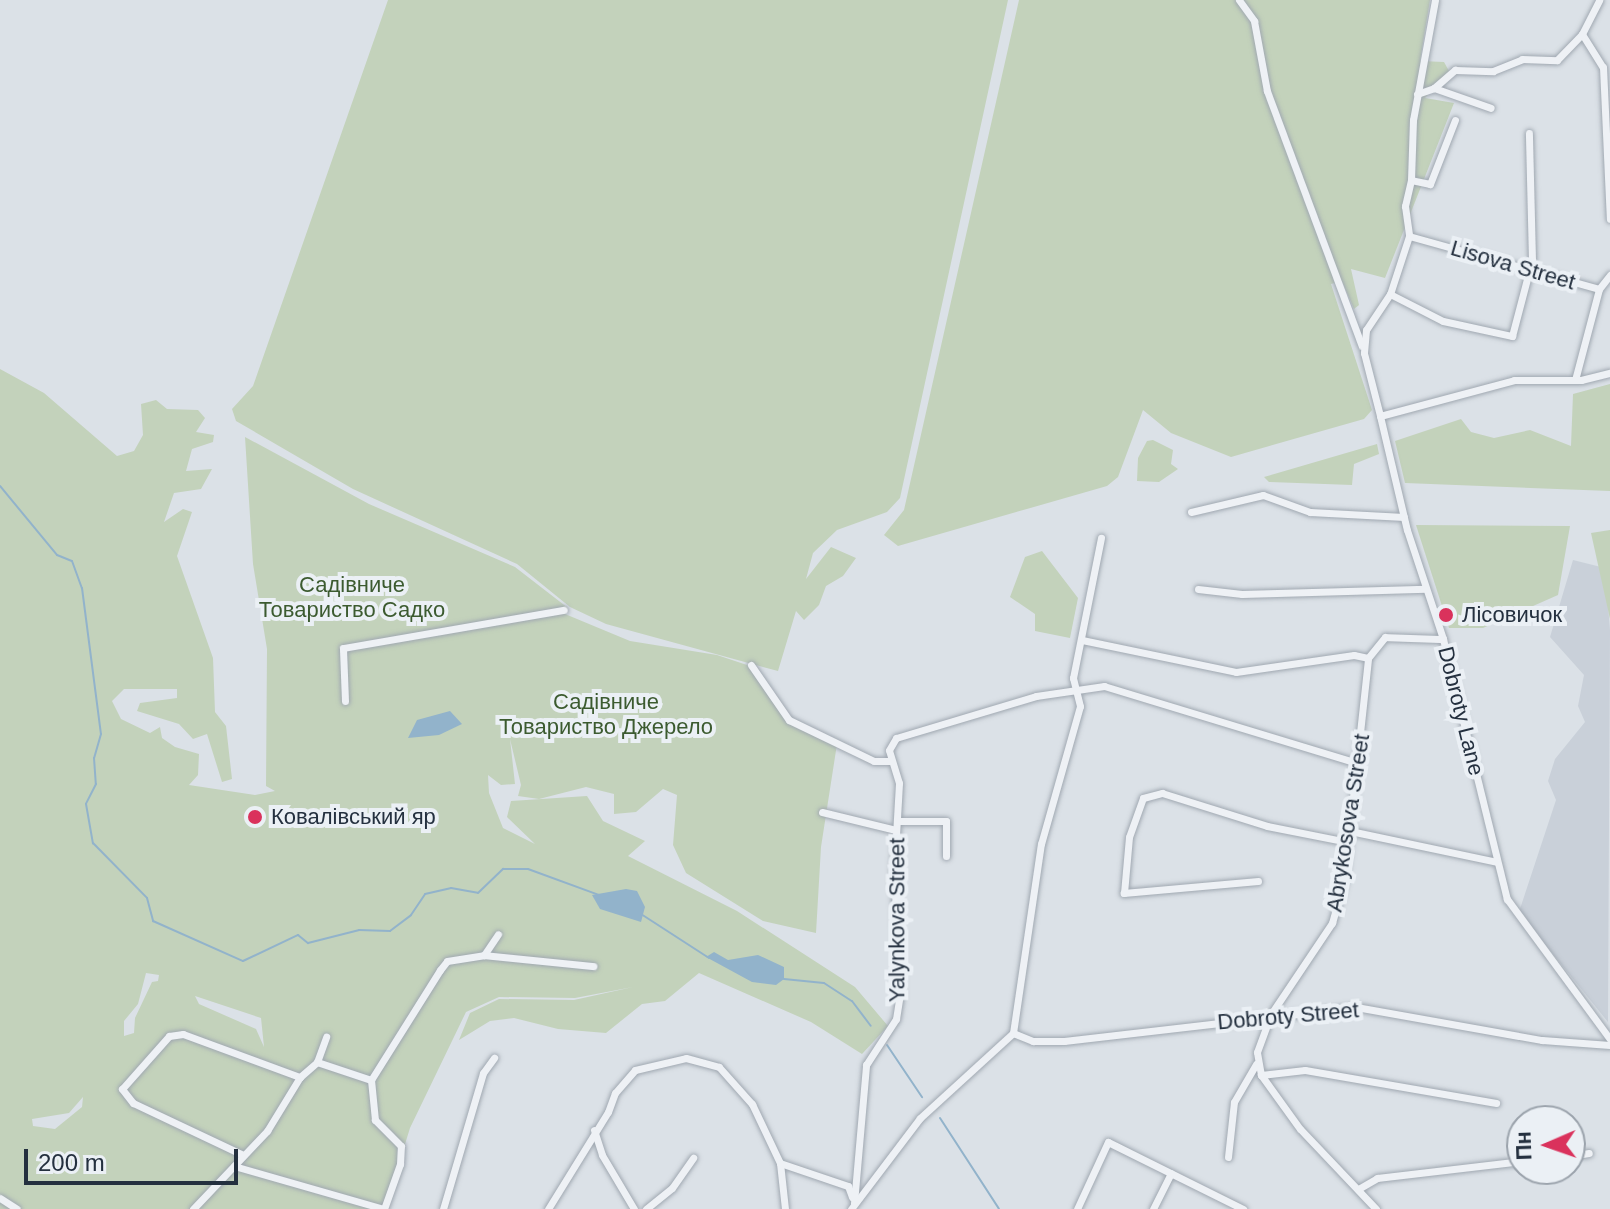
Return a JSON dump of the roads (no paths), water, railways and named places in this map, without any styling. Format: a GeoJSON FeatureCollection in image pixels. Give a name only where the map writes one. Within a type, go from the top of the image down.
{"type":"FeatureCollection","features":[{"type":"Feature","properties":{"kind":"street","name":"Dobroty Lane"},"geometry":{"type":"LineString","coordinates":[[1239,0],[1254,21],[1267,91],[1364,353],[1404,517],[1443,639],[1507,899],[1610,1042]]}},
{"type":"Feature","properties":{"kind":"street"},"geometry":{"type":"LineString","coordinates":[[1364,353],[1373,312],[1390,294],[1409,236],[1405,206],[1411,180],[1417,94],[1435,0]]}},
{"type":"Feature","properties":{"kind":"street"},"geometry":{"type":"LineString","coordinates":[[1417,94],[1434,88],[1455,70],[1493,71],[1522,59],[1557,60],[1582,34],[1599,0]]}},
{"type":"Feature","properties":{"kind":"street"},"geometry":{"type":"LineString","coordinates":[[1582,34],[1599,55],[1610,219]]}},
{"type":"Feature","properties":{"kind":"street"},"geometry":{"type":"LineString","coordinates":[[1434,88],[1491,108]]}},
{"type":"Feature","properties":{"kind":"street"},"geometry":{"type":"LineString","coordinates":[[1411,180],[1430,184],[1455,120]]}},
{"type":"Feature","properties":{"kind":"street"},"geometry":{"type":"LineString","coordinates":[[1390,294],[1443,321],[1512,336],[1530,269],[1529,133]]}},
{"type":"Feature","properties":{"kind":"street","name":"Lisova Street"},"geometry":{"type":"LineString","coordinates":[[1409,236],[1599,289],[1610,275]]}},
{"type":"Feature","properties":{"kind":"street"},"geometry":{"type":"LineString","coordinates":[[1575,380],[1599,289]]}},
{"type":"Feature","properties":{"kind":"street"},"geometry":{"type":"LineString","coordinates":[[1380,416],[1514,380],[1575,380],[1610,373]]}},
{"type":"Feature","properties":{"kind":"street"},"geometry":{"type":"LineString","coordinates":[[1191,512],[1263,495],[1310,512],[1404,517]]}},
{"type":"Feature","properties":{"kind":"street"},"geometry":{"type":"LineString","coordinates":[[852,1206],[920,1118],[1013,1033],[1041,844],[1080,706],[1073,678],[1101,538]]}},
{"type":"Feature","properties":{"kind":"street"},"geometry":{"type":"LineString","coordinates":[[1198,589],[1242,594],[1426,589]]}},
{"type":"Feature","properties":{"kind":"street"},"geometry":{"type":"LineString","coordinates":[[345,701],[343,648],[564,610]]}},
{"type":"Feature","properties":{"kind":"street"},"geometry":{"type":"LineString","coordinates":[[1082,640],[1236,672],[1354,655],[1368,658],[1385,637],[1443,639]]}},
{"type":"Feature","properties":{"kind":"street","name":"Abrykosova Street"},"geometry":{"type":"LineString","coordinates":[[1228,1157],[1234,1102],[1256,1064],[1271,1014],[1332,923],[1350,831],[1368,658]]}},
{"type":"Feature","properties":{"kind":"street"},"geometry":{"type":"LineString","coordinates":[[751,665],[789,720],[874,761],[891,761]]}},
{"type":"Feature","properties":{"kind":"street"},"geometry":{"type":"LineString","coordinates":[[1077,691],[1104,686],[1358,763]]}},
{"type":"Feature","properties":{"kind":"street","name":"Yalynkova Street"},"geometry":{"type":"LineString","coordinates":[[852,1206],[868,1055],[896,1019],[896,830],[899,783],[891,761],[896,738],[1036,696],[1077,691]]}},
{"type":"Feature","properties":{"kind":"street"},"geometry":{"type":"LineString","coordinates":[[1258,881],[1124,893],[1129,837],[1143,798],[1162,793],[1267,826],[1348,842]]}},
{"type":"Feature","properties":{"kind":"street"},"geometry":{"type":"LineString","coordinates":[[822,812],[896,830]]}},
{"type":"Feature","properties":{"kind":"street","name":"Yalynkova Street"},"geometry":{"type":"LineString","coordinates":[[898,821],[946,821],[946,856]]}},
{"type":"Feature","properties":{"kind":"street"},"geometry":{"type":"LineString","coordinates":[[1350,831],[1497,862]]}},
{"type":"Feature","properties":{"kind":"street"},"geometry":{"type":"LineString","coordinates":[[484,955],[498,934]]}},
{"type":"Feature","properties":{"kind":"street"},"geometry":{"type":"LineString","coordinates":[[234,1166],[384,1209],[400,1164],[401,1146],[375,1120],[371,1080],[447,961],[484,955],[593,966]]}},
{"type":"Feature","properties":{"kind":"street","name":"Dobroty Street"},"geometry":{"type":"LineString","coordinates":[[1013,1033],[1033,1041],[1064,1041],[1271,1014],[1356,1007],[1542,1040],[1610,1042]]}},
{"type":"Feature","properties":{"kind":"street"},"geometry":{"type":"LineString","coordinates":[[241,1154],[133,1103],[122,1089],[169,1036],[183,1034],[300,1077]]}},
{"type":"Feature","properties":{"kind":"street"},"geometry":{"type":"LineString","coordinates":[[193,1209],[234,1166],[241,1154],[267,1131],[300,1077],[317,1062],[326,1037]]}},
{"type":"Feature","properties":{"kind":"street"},"geometry":{"type":"LineString","coordinates":[[443,1209],[483,1073],[494,1058]]}},
{"type":"Feature","properties":{"kind":"street"},"geometry":{"type":"LineString","coordinates":[[548,1209],[615,1093],[635,1070],[686,1058],[719,1067],[752,1104],[780,1163],[785,1209]]}},
{"type":"Feature","properties":{"kind":"street"},"geometry":{"type":"LineString","coordinates":[[317,1062],[371,1080]]}},
{"type":"Feature","properties":{"kind":"street"},"geometry":{"type":"LineString","coordinates":[[1256,1064],[1300,1129],[1360,1188],[1376,1209]]}},
{"type":"Feature","properties":{"kind":"street"},"geometry":{"type":"LineString","coordinates":[[1261,1075],[1305,1070],[1496,1103]]}},
{"type":"Feature","properties":{"kind":"street"},"geometry":{"type":"LineString","coordinates":[[594,1130],[602,1155],[634,1209]]}},
{"type":"Feature","properties":{"kind":"street"},"geometry":{"type":"LineString","coordinates":[[1077,1209],[1108,1142],[1243,1209]]}},
{"type":"Feature","properties":{"kind":"street"},"geometry":{"type":"LineString","coordinates":[[646,1209],[672,1188],[693,1158]]}},
{"type":"Feature","properties":{"kind":"street"},"geometry":{"type":"LineString","coordinates":[[780,1163],[848,1186],[852,1206]]}},
{"type":"Feature","properties":{"kind":"street"},"geometry":{"type":"LineString","coordinates":[[1360,1188],[1377,1178],[1506,1163]]}},
{"type":"Feature","properties":{"kind":"street"},"geometry":{"type":"LineString","coordinates":[[1153,1209],[1171,1173]]}},
{"type":"Feature","properties":{"kind":"street"},"geometry":{"type":"LineString","coordinates":[[0,1198],[17,1209]]}},
{"type":"Feature","properties":{"kind":"water"},"geometry":{"type":"Polygon","coordinates":[[[450,711],[462,724],[439,735],[408,738],[417,720],[450,711]]]}},
{"type":"Feature","properties":{"kind":"water"},"geometry":{"type":"Polygon","coordinates":[[[626,889],[637,891],[645,907],[641,922],[600,909],[592,895],[626,889]]]}},
{"type":"Feature","properties":{"kind":"water"},"geometry":{"type":"Polygon","coordinates":[[[714,952],[728,960],[758,955],[784,967],[784,979],[776,985],[752,982],[706,957],[714,952]]]}},
{"type":"Feature","properties":{"kind":"waterway"},"geometry":{"type":"LineString","coordinates":[[0,486],[57,555],[72,561],[82,588],[101,734],[94,758],[96,784],[86,804],[93,843],[147,898],[153,921],[243,961],[298,935],[308,943],[359,930],[390,931],[411,915],[425,894],[451,888],[478,893],[503,869],[528,869],[599,895]]}},
{"type":"Feature","properties":{"kind":"waterway"},"geometry":{"type":"LineString","coordinates":[[641,914],[709,958]]}},
{"type":"Feature","properties":{"kind":"waterway"},"geometry":{"type":"LineString","coordinates":[[784,979],[824,983],[852,1001],[871,1026]]}},
{"type":"Feature","properties":{"kind":"waterway"},"geometry":{"type":"LineString","coordinates":[[887,1045],[922,1097]]}},
{"type":"Feature","properties":{"kind":"waterway"},"geometry":{"type":"LineString","coordinates":[[940,1118],[999,1209]]}},
{"type":"Feature","properties":{"kind":"place","name":"Лісовичок"},"geometry":{"type":"Point","coordinates":[1446,615]}},
{"type":"Feature","properties":{"kind":"place","name":"Ковалівський яр"},"geometry":{"type":"Point","coordinates":[255,817]}},
{"type":"Feature","properties":{"kind":"park label","name":"Садівниче Товариство Садко"},"geometry":{"type":"Point","coordinates":[352,596]}},
{"type":"Feature","properties":{"kind":"park label","name":"Садівниче Товариство Джерело"},"geometry":{"type":"Point","coordinates":[606,714]}}]}
